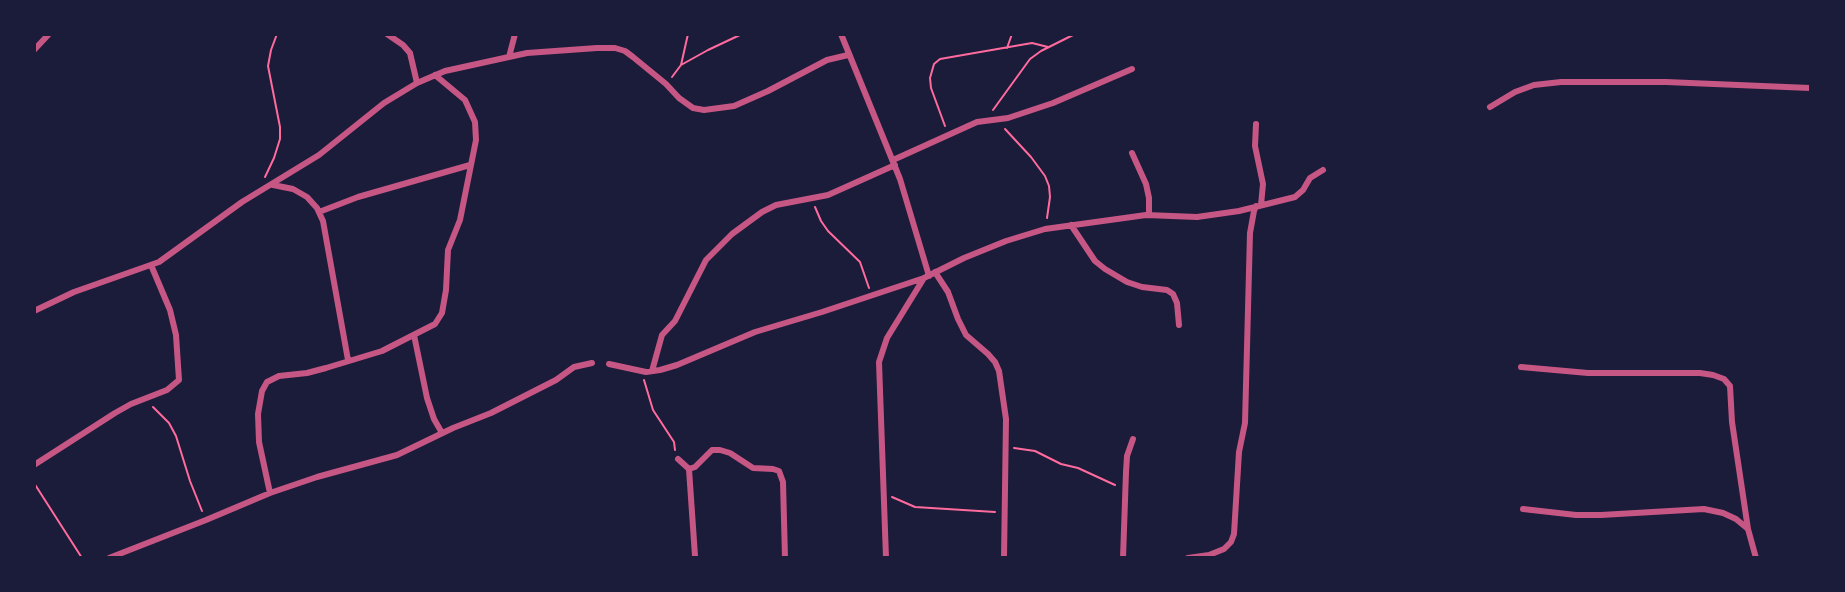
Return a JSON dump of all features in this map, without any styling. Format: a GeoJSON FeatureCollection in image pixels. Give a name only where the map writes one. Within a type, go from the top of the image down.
{"type":"FeatureCollection","features":[{"type":"Feature","properties":{"kind":"street"},"geometry":{"type":"LineString","coordinates":[[34,50],[49,34]]}},
{"type":"Feature","properties":{"kind":"street"},"geometry":{"type":"LineString","coordinates":[[387,34],[410,53],[417,83]]}},
{"type":"Feature","properties":{"kind":"street"},"geometry":{"type":"LineString","coordinates":[[509,57],[515,34]]}},
{"type":"Feature","properties":{"kind":"street"},"geometry":{"type":"LineString","coordinates":[[841,34],[894,162],[930,275],[948,292],[966,335],[988,354],[999,371],[1006,419],[1004,558]]}},
{"type":"Feature","properties":{"kind":"street"},"geometry":{"type":"LineString","coordinates":[[34,311],[74,292],[151,265],[173,253],[242,202],[319,155],[376,109],[417,83],[445,71],[509,57],[564,50],[615,48],[633,57],[693,108],[704,110],[734,105],[768,91],[827,60],[848,55]]}},
{"type":"Feature","properties":{"kind":"street"},"geometry":{"type":"LineString","coordinates":[[652,371],[662,334],[675,321],[706,260],[732,234],[762,212],[786,202],[828,195],[948,134],[977,122],[1008,118],[1053,103],[1132,69]]}},
{"type":"Feature","properties":{"kind":"street"},"geometry":{"type":"LineString","coordinates":[[270,493],[259,442],[258,414],[262,391],[267,382],[279,376],[308,373],[382,351],[435,324],[442,313],[446,290],[448,250],[460,220],[476,140],[475,122],[465,100],[435,75]]}},
{"type":"Feature","properties":{"kind":"street"},"geometry":{"type":"LineString","coordinates":[[1490,107],[1515,92],[1534,85],[1561,82],[1666,82],[1810,88]]}},
{"type":"Feature","properties":{"kind":"street"},"geometry":{"type":"LineString","coordinates":[[1188,558],[1209,556],[1224,549],[1231,542],[1234,534],[1239,452],[1245,423],[1250,233],[1263,184],[1255,146],[1256,124]]}},
{"type":"Feature","properties":{"kind":"street"},"geometry":{"type":"LineString","coordinates":[[1132,153],[1146,184],[1149,215]]}},
{"type":"Feature","properties":{"kind":"street"},"geometry":{"type":"LineString","coordinates":[[319,212],[358,197],[470,165]]}},
{"type":"Feature","properties":{"kind":"street"},"geometry":{"type":"LineString","coordinates":[[609,364],[642,371],[677,365],[755,332],[872,296],[930,275],[987,248],[1045,230],[1149,215],[1197,217],[1215,215],[1258,206],[1295,197],[1303,190],[1310,178],[1323,170]]}},
{"type":"Feature","properties":{"kind":"street"},"geometry":{"type":"LineString","coordinates":[[272,185],[293,189],[307,196],[319,212],[348,360]]}},
{"type":"Feature","properties":{"kind":"street"},"geometry":{"type":"LineString","coordinates":[[1071,225],[1095,261],[1105,268],[1127,282],[1167,290],[1173,294],[1177,303],[1179,325]]}},
{"type":"Feature","properties":{"kind":"street"},"geometry":{"type":"LineString","coordinates":[[34,465],[115,412],[167,390],[176,383],[180,375],[176,335],[170,310],[151,265]]}},
{"type":"Feature","properties":{"kind":"street"},"geometry":{"type":"LineString","coordinates":[[886,558],[879,362],[881,350],[887,338],[930,275]]}},
{"type":"Feature","properties":{"kind":"street"},"geometry":{"type":"LineString","coordinates":[[414,335],[427,398],[434,419],[442,433]]}},
{"type":"Feature","properties":{"kind":"street"},"geometry":{"type":"LineString","coordinates":[[109,558],[270,493],[397,454],[512,402],[556,380],[574,367],[592,363]]}},
{"type":"Feature","properties":{"kind":"street"},"geometry":{"type":"LineString","coordinates":[[1521,367],[1588,373],[1700,373],[1724,379],[1730,386],[1732,422],[1748,529],[1756,558]]}},
{"type":"Feature","properties":{"kind":"street"},"geometry":{"type":"LineString","coordinates":[[1123,558],[1127,456],[1133,439]]}},
{"type":"Feature","properties":{"kind":"street"},"geometry":{"type":"LineString","coordinates":[[689,469],[695,467],[712,450],[720,450],[730,453],[753,468],[779,471],[783,482],[785,558]]}},
{"type":"Feature","properties":{"kind":"street"},"geometry":{"type":"LineString","coordinates":[[678,459],[689,469],[695,556]]}},
{"type":"Feature","properties":{"kind":"street"},"geometry":{"type":"LineString","coordinates":[[1523,509],[1576,515],[1601,515],[1704,509],[1723,513],[1736,519],[1748,529]]}},
{"type":"Feature","properties":{"kind":"path"},"geometry":{"type":"LineString","coordinates":[[258,193],[280,139],[280,127],[268,66],[271,50],[278,34]]}},
{"type":"Feature","properties":{"kind":"path"},"geometry":{"type":"LineString","coordinates":[[681,65],[688,34]]}},
{"type":"Feature","properties":{"kind":"path"},"geometry":{"type":"LineString","coordinates":[[666,84],[681,65],[742,34]]}},
{"type":"Feature","properties":{"kind":"path"},"geometry":{"type":"LineString","coordinates":[[1007,48],[1012,34]]}},
{"type":"Feature","properties":{"kind":"path"},"geometry":{"type":"LineString","coordinates":[[987,120],[999,99],[1030,59],[1075,34]]}},
{"type":"Feature","properties":{"kind":"path"},"geometry":{"type":"LineString","coordinates":[[948,134],[931,88],[930,78],[934,64],[940,59],[1032,44],[1048,47]]}},
{"type":"Feature","properties":{"kind":"path"},"geometry":{"type":"LineString","coordinates":[[997,120],[1031,157],[1049,186],[1050,197],[1045,230]]}},
{"type":"Feature","properties":{"kind":"path"},"geometry":{"type":"LineString","coordinates":[[813,199],[824,226],[860,262],[872,296]]}},
{"type":"Feature","properties":{"kind":"path"},"geometry":{"type":"LineString","coordinates":[[642,371],[652,410],[674,442],[675,455],[678,459]]}},
{"type":"Feature","properties":{"kind":"path"},"geometry":{"type":"LineString","coordinates":[[145,398],[169,423],[176,436],[190,481],[206,520]]}},
{"type":"Feature","properties":{"kind":"path"},"geometry":{"type":"LineString","coordinates":[[1006,447],[1035,452],[1060,464],[1093,474],[1126,492]]}},
{"type":"Feature","properties":{"kind":"path"},"geometry":{"type":"LineString","coordinates":[[34,483],[82,558]]}},
{"type":"Feature","properties":{"kind":"path"},"geometry":{"type":"LineString","coordinates":[[885,492],[915,507],[1004,513]]}}]}
